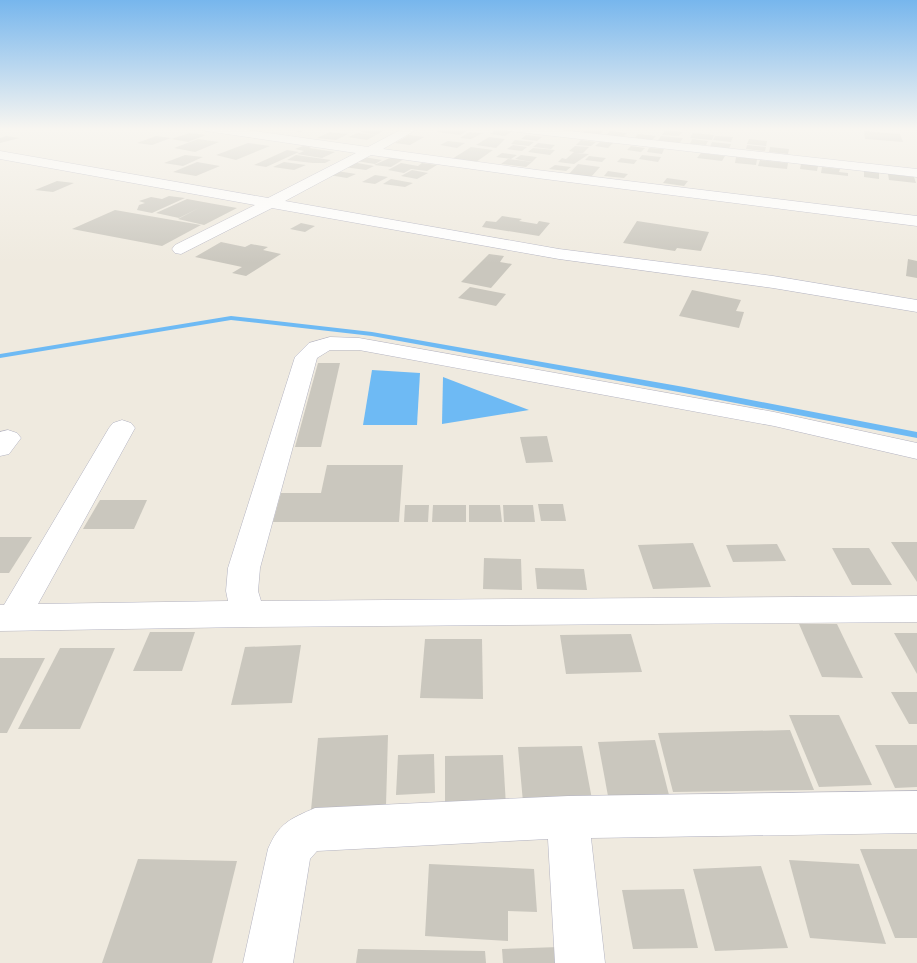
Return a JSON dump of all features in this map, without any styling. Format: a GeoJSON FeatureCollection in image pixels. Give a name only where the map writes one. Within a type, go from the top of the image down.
{"type":"FeatureCollection","features":[{"type":"Feature","properties":{"kind":"street"},"geometry":{"type":"LineString","coordinates":[[100,173],[558,254],[773,282],[917,306]]}},
{"type":"Feature","properties":{"kind":"street"},"geometry":{"type":"LineString","coordinates":[[181,249],[327,173]]}},
{"type":"Feature","properties":{"kind":"street"},"geometry":{"type":"LineString","coordinates":[[529,173],[917,221]]}},
{"type":"Feature","properties":{"kind":"street"},"geometry":{"type":"LineString","coordinates":[[597,182],[605,173]]}},
{"type":"Feature","properties":{"kind":"street"},"geometry":{"type":"LineString","coordinates":[[247,614],[242,591],[244,568],[306,357],[311,349],[322,344],[359,344],[774,420],[917,450]]}},
{"type":"Feature","properties":{"kind":"street"},"geometry":{"type":"LineString","coordinates":[[6,619],[122,428]]}},
{"type":"Feature","properties":{"kind":"street"},"geometry":{"type":"LineString","coordinates":[[6,619],[247,614],[917,609]]}},
{"type":"Feature","properties":{"kind":"street"},"geometry":{"type":"LineString","coordinates":[[268,963],[290,849],[302,836],[315,830],[568,817],[917,812]]}},
{"type":"Feature","properties":{"kind":"street"},"geometry":{"type":"LineString","coordinates":[[568,817],[580,963]]}},
{"type":"Feature","properties":{"kind":"water"},"geometry":{"type":"Polygon","coordinates":[[[372,370],[420,373],[417,425],[363,425],[372,370]]]}},
{"type":"Feature","properties":{"kind":"water"},"geometry":{"type":"Polygon","coordinates":[[[443,377],[529,410],[442,424],[443,377]]]}},
{"type":"Feature","properties":{"kind":"building"},"geometry":{"type":"Polygon","coordinates":[[[178,173],[203,173],[196,176],[178,173]]]}},
{"type":"Feature","properties":{"kind":"building"},"geometry":{"type":"Polygon","coordinates":[[[333,173],[356,174],[347,178],[329,175],[333,173]]]}},
{"type":"Feature","properties":{"kind":"building"},"geometry":{"type":"Polygon","coordinates":[[[407,173],[428,173],[417,179],[401,176],[407,173]]]}},
{"type":"Feature","properties":{"kind":"building"},"geometry":{"type":"Polygon","coordinates":[[[570,173],[595,173],[591,177],[570,173]]]}},
{"type":"Feature","properties":{"kind":"building"},"geometry":{"type":"Polygon","coordinates":[[[606,173],[628,174],[624,178],[604,176],[606,173]]]}},
{"type":"Feature","properties":{"kind":"building"},"geometry":{"type":"Polygon","coordinates":[[[821,173],[847,173],[848,176],[821,173]]]}},
{"type":"Feature","properties":{"kind":"building"},"geometry":{"type":"Polygon","coordinates":[[[864,173],[879,173],[879,179],[864,177],[864,173]]]}},
{"type":"Feature","properties":{"kind":"building"},"geometry":{"type":"Polygon","coordinates":[[[888,174],[914,177],[916,183],[889,180],[888,174]]]}},
{"type":"Feature","properties":{"kind":"building"},"geometry":{"type":"Polygon","coordinates":[[[375,175],[388,177],[375,184],[362,182],[375,175]]]}},
{"type":"Feature","properties":{"kind":"building"},"geometry":{"type":"Polygon","coordinates":[[[667,178],[688,181],[684,186],[663,183],[667,178]]]}},
{"type":"Feature","properties":{"kind":"building"},"geometry":{"type":"Polygon","coordinates":[[[391,179],[413,183],[405,187],[383,184],[391,179]]]}},
{"type":"Feature","properties":{"kind":"building"},"geometry":{"type":"Polygon","coordinates":[[[57,181],[74,183],[53,192],[35,190],[57,181]]]}},
{"type":"Feature","properties":{"kind":"building"},"geometry":{"type":"Polygon","coordinates":[[[169,196],[185,198],[152,213],[137,210],[139,205],[145,203],[139,201],[151,197],[162,199],[169,196]]]}},
{"type":"Feature","properties":{"kind":"building"},"geometry":{"type":"Polygon","coordinates":[[[187,199],[237,208],[204,225],[178,219],[199,208],[179,218],[156,213],[187,199]]]}},
{"type":"Feature","properties":{"kind":"building"},"geometry":{"type":"Polygon","coordinates":[[[115,210],[201,225],[162,246],[72,229],[115,210]]]}},
{"type":"Feature","properties":{"kind":"building"},"geometry":{"type":"Polygon","coordinates":[[[502,216],[522,219],[519,221],[537,224],[539,221],[550,223],[539,236],[482,227],[486,221],[496,222],[502,216]]]}},
{"type":"Feature","properties":{"kind":"building"},"geometry":{"type":"Polygon","coordinates":[[[637,221],[709,232],[701,251],[677,248],[675,251],[623,243],[637,221]]]}},
{"type":"Feature","properties":{"kind":"building"},"geometry":{"type":"Polygon","coordinates":[[[301,223],[315,226],[305,232],[290,229],[301,223]]]}},
{"type":"Feature","properties":{"kind":"building"},"geometry":{"type":"Polygon","coordinates":[[[221,242],[245,247],[251,244],[268,247],[263,250],[281,254],[246,276],[232,273],[242,267],[195,257],[221,242]]]}},
{"type":"Feature","properties":{"kind":"building"},"geometry":{"type":"Polygon","coordinates":[[[489,254],[504,256],[500,262],[512,264],[491,288],[461,282],[489,254]]]}},
{"type":"Feature","properties":{"kind":"building"},"geometry":{"type":"Polygon","coordinates":[[[908,259],[917,261],[917,278],[906,276],[908,259]]]}},
{"type":"Feature","properties":{"kind":"building"},"geometry":{"type":"Polygon","coordinates":[[[470,287],[506,294],[496,306],[458,298],[470,287]]]}},
{"type":"Feature","properties":{"kind":"building"},"geometry":{"type":"Polygon","coordinates":[[[692,290],[741,300],[736,311],[744,312],[739,328],[679,316],[692,290]]]}},
{"type":"Feature","properties":{"kind":"building"},"geometry":{"type":"Polygon","coordinates":[[[318,363],[340,363],[321,447],[295,447],[318,363]]]}},
{"type":"Feature","properties":{"kind":"building"},"geometry":{"type":"Polygon","coordinates":[[[547,436],[553,462],[526,463],[520,437],[547,436]]]}},
{"type":"Feature","properties":{"kind":"building"},"geometry":{"type":"Polygon","coordinates":[[[327,465],[403,465],[399,522],[273,522],[281,493],[321,493],[327,465]]]}},
{"type":"Feature","properties":{"kind":"building"},"geometry":{"type":"Polygon","coordinates":[[[100,500],[147,500],[134,529],[83,529],[100,500]]]}},
{"type":"Feature","properties":{"kind":"building"},"geometry":{"type":"Polygon","coordinates":[[[538,504],[563,504],[566,521],[541,521],[538,504]]]}},
{"type":"Feature","properties":{"kind":"building"},"geometry":{"type":"Polygon","coordinates":[[[405,505],[429,505],[428,522],[404,522],[405,505]]]}},
{"type":"Feature","properties":{"kind":"building"},"geometry":{"type":"Polygon","coordinates":[[[433,505],[466,505],[466,522],[432,522],[433,505]]]}},
{"type":"Feature","properties":{"kind":"building"},"geometry":{"type":"Polygon","coordinates":[[[469,505],[500,505],[502,522],[469,522],[469,505]]]}},
{"type":"Feature","properties":{"kind":"building"},"geometry":{"type":"Polygon","coordinates":[[[503,505],[533,505],[535,522],[504,522],[503,505]]]}},
{"type":"Feature","properties":{"kind":"building"},"geometry":{"type":"Polygon","coordinates":[[[0,537],[32,537],[9,573],[0,573],[0,537]]]}},
{"type":"Feature","properties":{"kind":"building"},"geometry":{"type":"Polygon","coordinates":[[[891,542],[917,542],[917,582],[891,542]]]}},
{"type":"Feature","properties":{"kind":"building"},"geometry":{"type":"Polygon","coordinates":[[[693,543],[711,587],[653,589],[638,545],[693,543]]]}},
{"type":"Feature","properties":{"kind":"building"},"geometry":{"type":"Polygon","coordinates":[[[777,544],[786,561],[733,562],[726,545],[777,544]]]}},
{"type":"Feature","properties":{"kind":"building"},"geometry":{"type":"Polygon","coordinates":[[[832,548],[869,548],[892,585],[852,585],[832,548]]]}},
{"type":"Feature","properties":{"kind":"building"},"geometry":{"type":"Polygon","coordinates":[[[484,558],[521,559],[522,590],[483,589],[484,558]]]}},
{"type":"Feature","properties":{"kind":"building"},"geometry":{"type":"Polygon","coordinates":[[[535,568],[584,569],[587,590],[537,589],[535,568]]]}},
{"type":"Feature","properties":{"kind":"building"},"geometry":{"type":"Polygon","coordinates":[[[799,624],[837,624],[863,678],[822,677],[799,624]]]}},
{"type":"Feature","properties":{"kind":"building"},"geometry":{"type":"Polygon","coordinates":[[[150,632],[195,632],[182,671],[133,671],[150,632]]]}},
{"type":"Feature","properties":{"kind":"building"},"geometry":{"type":"Polygon","coordinates":[[[894,633],[917,633],[917,674],[894,633]]]}},
{"type":"Feature","properties":{"kind":"building"},"geometry":{"type":"Polygon","coordinates":[[[631,634],[642,672],[566,674],[560,635],[631,634]]]}},
{"type":"Feature","properties":{"kind":"building"},"geometry":{"type":"Polygon","coordinates":[[[425,639],[482,639],[483,699],[420,698],[425,639]]]}},
{"type":"Feature","properties":{"kind":"building"},"geometry":{"type":"Polygon","coordinates":[[[301,645],[292,703],[231,705],[245,647],[301,645]]]}},
{"type":"Feature","properties":{"kind":"building"},"geometry":{"type":"Polygon","coordinates":[[[60,648],[115,648],[80,729],[18,729],[60,648]]]}},
{"type":"Feature","properties":{"kind":"building"},"geometry":{"type":"Polygon","coordinates":[[[0,658],[45,658],[7,733],[0,733],[0,658]]]}},
{"type":"Feature","properties":{"kind":"building"},"geometry":{"type":"Polygon","coordinates":[[[891,692],[917,692],[917,724],[909,724],[891,692]]]}},
{"type":"Feature","properties":{"kind":"building"},"geometry":{"type":"Polygon","coordinates":[[[789,715],[839,715],[872,785],[819,787],[789,715]]]}},
{"type":"Feature","properties":{"kind":"building"},"geometry":{"type":"Polygon","coordinates":[[[790,730],[814,790],[673,792],[658,733],[790,730]]]}},
{"type":"Feature","properties":{"kind":"building"},"geometry":{"type":"Polygon","coordinates":[[[388,735],[386,806],[311,810],[318,738],[388,735]]]}},
{"type":"Feature","properties":{"kind":"building"},"geometry":{"type":"Polygon","coordinates":[[[655,740],[669,795],[608,796],[598,742],[655,740]]]}},
{"type":"Feature","properties":{"kind":"building"},"geometry":{"type":"Polygon","coordinates":[[[875,745],[917,745],[917,787],[895,788],[875,745]]]}},
{"type":"Feature","properties":{"kind":"building"},"geometry":{"type":"Polygon","coordinates":[[[582,746],[594,810],[524,813],[518,747],[582,746]]]}},
{"type":"Feature","properties":{"kind":"building"},"geometry":{"type":"Polygon","coordinates":[[[434,754],[435,793],[396,795],[398,755],[434,754]]]}},
{"type":"Feature","properties":{"kind":"building"},"geometry":{"type":"Polygon","coordinates":[[[503,755],[506,806],[445,807],[445,756],[503,755]]]}},
{"type":"Feature","properties":{"kind":"building"},"geometry":{"type":"Polygon","coordinates":[[[860,849],[917,849],[917,938],[895,938],[860,849]]]}},
{"type":"Feature","properties":{"kind":"building"},"geometry":{"type":"Polygon","coordinates":[[[138,859],[237,861],[212,963],[102,963],[138,859]]]}},
{"type":"Feature","properties":{"kind":"building"},"geometry":{"type":"Polygon","coordinates":[[[789,860],[859,864],[886,944],[810,938],[789,860]]]}},
{"type":"Feature","properties":{"kind":"building"},"geometry":{"type":"Polygon","coordinates":[[[429,864],[534,869],[537,912],[508,911],[508,941],[425,936],[429,864]]]}},
{"type":"Feature","properties":{"kind":"building"},"geometry":{"type":"Polygon","coordinates":[[[761,866],[788,948],[715,951],[693,869],[761,866]]]}},
{"type":"Feature","properties":{"kind":"building"},"geometry":{"type":"Polygon","coordinates":[[[684,889],[698,948],[633,949],[622,890],[684,889]]]}},
{"type":"Feature","properties":{"kind":"building"},"geometry":{"type":"Polygon","coordinates":[[[559,947],[561,963],[503,963],[502,949],[559,947]]]}},
{"type":"Feature","properties":{"kind":"building"},"geometry":{"type":"Polygon","coordinates":[[[358,949],[485,951],[486,963],[356,963],[358,949]]]}},
{"type":"Feature","properties":{"kind":"waterway"},"geometry":{"type":"LineString","coordinates":[[0,356],[231,318],[372,334],[684,390],[917,435]]}}]}
